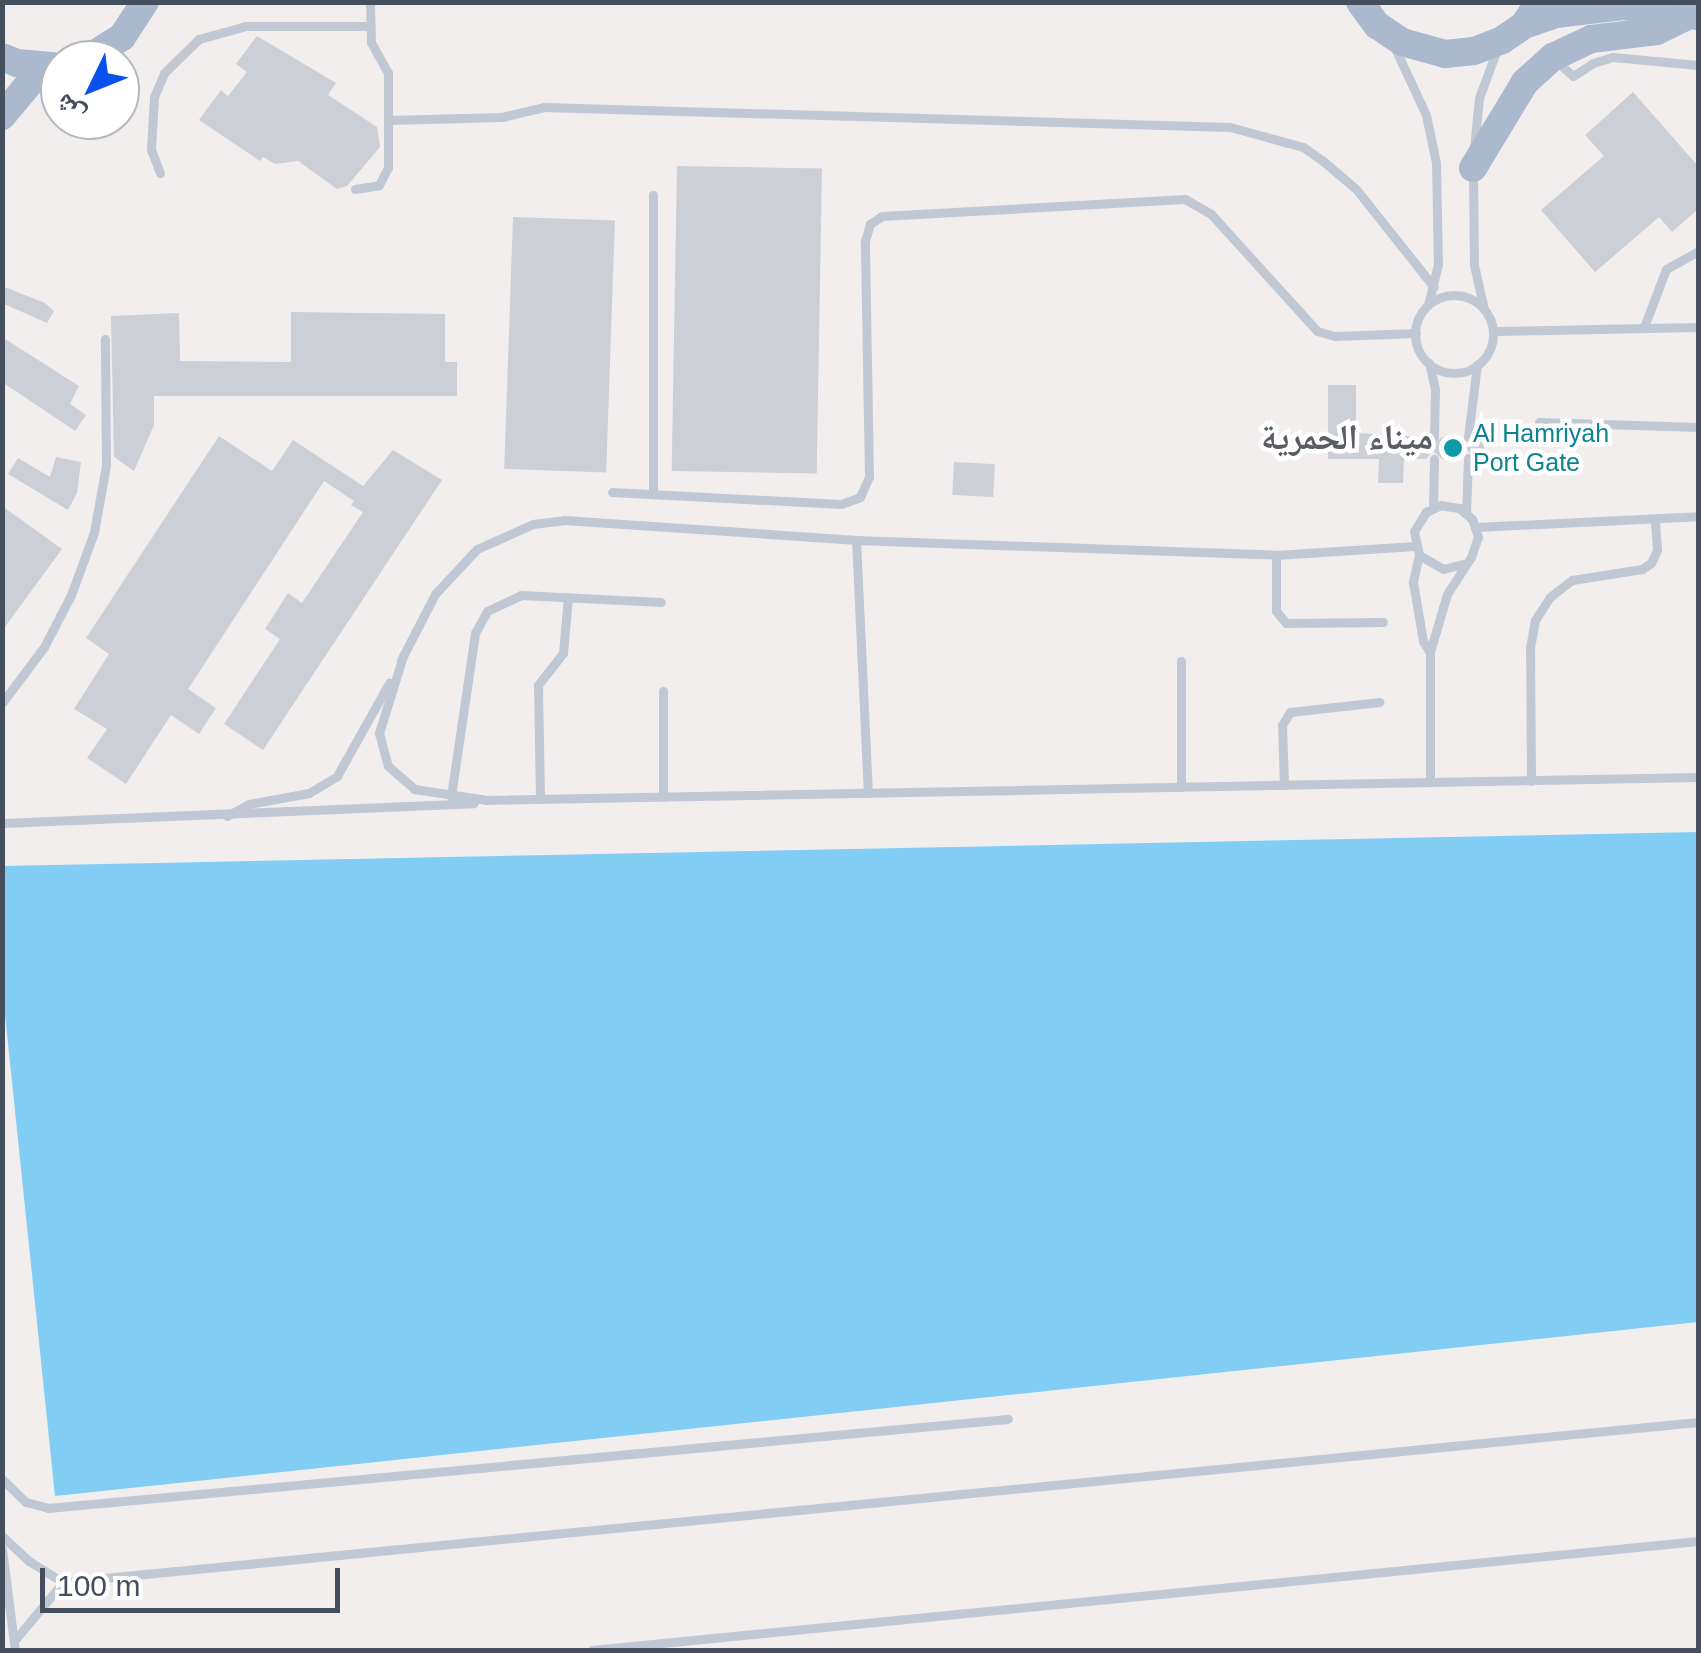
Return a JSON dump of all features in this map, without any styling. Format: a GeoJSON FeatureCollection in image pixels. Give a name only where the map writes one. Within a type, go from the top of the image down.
{"type":"FeatureCollection","features":[{"type":"Feature","properties":{"kind":"main road"},"geometry":{"type":"LineString","coordinates":[[117,40],[145,2]]}},
{"type":"Feature","properties":{"kind":"main road"},"geometry":{"type":"LineString","coordinates":[[1357,6],[1389,34],[1415,48],[1445,54],[1474,51],[1522,22],[1556,14],[1623,6],[1694,16]]}},
{"type":"Feature","properties":{"kind":"main road"},"geometry":{"type":"LineString","coordinates":[[1474,168],[1524,82],[1553,57],[1591,39],[1658,31],[1694,16]]}},
{"type":"Feature","properties":{"kind":"main road"},"geometry":{"type":"LineString","coordinates":[[2,56],[40,64]]}},
{"type":"Feature","properties":{"kind":"main road"},"geometry":{"type":"LineString","coordinates":[[2,116],[40,78]]}},
{"type":"Feature","properties":{"kind":"lane"},"geometry":{"type":"LineString","coordinates":[[354,189],[379,186],[386,178],[388,73],[370,42],[370,2]]}},
{"type":"Feature","properties":{"kind":"lane"},"geometry":{"type":"LineString","coordinates":[[1468,437],[1477,366],[1490,350],[1493,331],[1474,265],[1479,98],[1522,22]]}},
{"type":"Feature","properties":{"kind":"lane"},"geometry":{"type":"LineString","coordinates":[[160,173],[151,148],[154,97],[164,73],[199,39],[246,26],[370,26]]}},
{"type":"Feature","properties":{"kind":"lane"},"geometry":{"type":"LineString","coordinates":[[1389,34],[1416,89],[1433,142],[1438,264],[1434,287],[1416,333],[1435,390],[1434,437]]}},
{"type":"Feature","properties":{"kind":"lane"},"geometry":{"type":"LineString","coordinates":[[1553,57],[1569,76],[1613,57],[1698,65]]}},
{"type":"Feature","properties":{"kind":"lane"},"geometry":{"type":"LineString","coordinates":[[388,120],[502,117],[544,108],[1230,127],[1303,147],[1333,168],[1369,204],[1434,287]]}},
{"type":"Feature","properties":{"kind":"lane"},"geometry":{"type":"LineString","coordinates":[[653,494],[654,195]]}},
{"type":"Feature","properties":{"kind":"lane"},"geometry":{"type":"LineString","coordinates":[[612,492],[842,504],[864,492],[869,477],[865,241],[870,224],[882,216],[1185,199],[1211,214],[1317,331],[1335,336],[1416,333]]}},
{"type":"Feature","properties":{"kind":"lane"},"geometry":{"type":"LineString","coordinates":[[1644,327],[1666,268],[1698,251]]}},
{"type":"Feature","properties":{"kind":"lane"},"geometry":{"type":"LineString","coordinates":[[1428,305],[1457,295],[1484,309]]}},
{"type":"Feature","properties":{"kind":"lane"},"geometry":{"type":"LineString","coordinates":[[1493,331],[1698,326]]}},
{"type":"Feature","properties":{"kind":"lane"},"geometry":{"type":"LineString","coordinates":[[2,703],[44,647],[71,595],[94,532],[106,465],[105,338]]}},
{"type":"Feature","properties":{"kind":"lane"},"geometry":{"type":"LineString","coordinates":[[1429,363],[1447,372],[1477,366]]}},
{"type":"Feature","properties":{"kind":"lane"},"geometry":{"type":"LineString","coordinates":[[1539,422],[1698,427]]}},
{"type":"Feature","properties":{"kind":"lane"},"geometry":{"type":"LineString","coordinates":[[1466,512],[1468,458]]}},
{"type":"Feature","properties":{"kind":"lane"},"geometry":{"type":"LineString","coordinates":[[1433,508],[1434,459]]}},
{"type":"Feature","properties":{"kind":"lane"},"geometry":{"type":"LineString","coordinates":[[1430,652],[1424,641],[1413,582],[1417,524],[1433,508],[1450,506],[1466,512],[1476,527],[1476,548],[1447,594],[1430,652],[1430,782]]}},
{"type":"Feature","properties":{"kind":"lane"},"geometry":{"type":"LineString","coordinates":[[1476,527],[1698,516]]}},
{"type":"Feature","properties":{"kind":"lane"},"geometry":{"type":"LineString","coordinates":[[1531,781],[1530,648],[1536,620],[1550,597],[1572,580],[1642,569],[1651,563],[1657,550],[1655,519]]}},
{"type":"Feature","properties":{"kind":"lane"},"geometry":{"type":"LineString","coordinates":[[228,816],[249,804],[309,793],[337,776],[434,594],[453,569],[477,548],[533,524],[564,520],[856,540],[1276,556],[1417,551],[1443,569],[1464,564]]}},
{"type":"Feature","properties":{"kind":"lane"},"geometry":{"type":"LineString","coordinates":[[856,540],[868,793]]}},
{"type":"Feature","properties":{"kind":"lane"},"geometry":{"type":"LineString","coordinates":[[1276,556],[1276,611],[1286,624],[1383,622]]}},
{"type":"Feature","properties":{"kind":"lane"},"geometry":{"type":"LineString","coordinates":[[451,796],[480,622],[508,597],[662,602]]}},
{"type":"Feature","properties":{"kind":"lane"},"geometry":{"type":"LineString","coordinates":[[540,799],[538,685],[562,653],[568,597]]}},
{"type":"Feature","properties":{"kind":"lane"},"geometry":{"type":"LineString","coordinates":[[403,656],[382,716],[381,750],[399,780],[414,789],[486,800]]}},
{"type":"Feature","properties":{"kind":"lane"},"geometry":{"type":"LineString","coordinates":[[1181,661],[1181,787]]}},
{"type":"Feature","properties":{"kind":"lane"},"geometry":{"type":"LineString","coordinates":[[664,692],[664,797]]}},
{"type":"Feature","properties":{"kind":"lane"},"geometry":{"type":"LineString","coordinates":[[1284,785],[1282,725],[1290,712],[1379,702]]}},
{"type":"Feature","properties":{"kind":"lane"},"geometry":{"type":"LineString","coordinates":[[2,822],[228,816],[486,800],[1698,778]]}},
{"type":"Feature","properties":{"kind":"lane"},"geometry":{"type":"LineString","coordinates":[[2,1479],[26,1502],[48,1508],[1008,1419]]}},
{"type":"Feature","properties":{"kind":"lane"},"geometry":{"type":"LineString","coordinates":[[2,1536],[29,1561],[63,1582],[1698,1422]]}},
{"type":"Feature","properties":{"kind":"lane"},"geometry":{"type":"LineString","coordinates":[[592,1650],[1698,1541]]}},
{"type":"Feature","properties":{"kind":"lane"},"geometry":{"type":"LineString","coordinates":[[2,1549],[14,1646]]}},
{"type":"Feature","properties":{"kind":"lane"},"geometry":{"type":"LineString","coordinates":[[14,1646],[63,1582]]}},
{"type":"Feature","properties":{"kind":"water"},"geometry":{"type":"Polygon","coordinates":[[[1698,832],[1698,1322],[55,1496],[3,995],[3,866],[1698,832]]]}},
{"type":"Feature","properties":{"kind":"building"},"geometry":{"type":"Polygon","coordinates":[[[257,36],[336,83],[328,95],[377,127],[380,147],[347,186],[337,189],[298,161],[275,164],[263,157],[260,161],[199,120],[221,90],[228,96],[247,72],[236,64],[257,36]]]}},
{"type":"Feature","properties":{"kind":"building"},"geometry":{"type":"Polygon","coordinates":[[[1633,92],[1698,166],[1698,209],[1672,232],[1659,217],[1595,272],[1541,210],[1604,156],[1585,135],[1633,92]]]}},
{"type":"Feature","properties":{"kind":"building"},"geometry":{"type":"Polygon","coordinates":[[[677,166],[822,169],[817,473],[672,471],[677,166]]]}},
{"type":"Feature","properties":{"kind":"building"},"geometry":{"type":"Polygon","coordinates":[[[513,217],[615,221],[606,472],[504,469],[513,217]]]}},
{"type":"Feature","properties":{"kind":"building"},"geometry":{"type":"Polygon","coordinates":[[[2,286],[45,303],[54,311],[47,323],[2,303],[2,286]]]}},
{"type":"Feature","properties":{"kind":"building"},"geometry":{"type":"Polygon","coordinates":[[[291,312],[445,314],[445,362],[457,362],[457,396],[154,396],[154,425],[134,471],[114,457],[111,316],[179,313],[180,361],[291,362],[291,312]]]}},
{"type":"Feature","properties":{"kind":"building"},"geometry":{"type":"Polygon","coordinates":[[[2,337],[79,386],[70,404],[86,415],[75,431],[2,382],[2,337]]]}},
{"type":"Feature","properties":{"kind":"building"},"geometry":{"type":"Polygon","coordinates":[[[1328,385],[1356,385],[1356,433],[1426,437],[1433,445],[1442,437],[1460,437],[1468,445],[1476,437],[1484,437],[1484,458],[1476,458],[1467,450],[1460,458],[1442,459],[1433,451],[1426,459],[1404,459],[1403,483],[1378,483],[1379,459],[1328,459],[1328,385]]]}},
{"type":"Feature","properties":{"kind":"building"},"geometry":{"type":"Polygon","coordinates":[[[219,436],[272,471],[293,440],[363,486],[393,450],[442,480],[263,750],[224,724],[280,639],[265,629],[288,593],[302,603],[363,512],[351,505],[354,501],[324,481],[188,689],[216,708],[199,734],[171,715],[126,784],[87,758],[107,729],[74,709],[109,654],[86,638],[219,436]]]}},
{"type":"Feature","properties":{"kind":"building"},"geometry":{"type":"Polygon","coordinates":[[[56,457],[81,462],[77,493],[68,510],[8,474],[18,458],[50,477],[56,457]]]}},
{"type":"Feature","properties":{"kind":"building"},"geometry":{"type":"Polygon","coordinates":[[[954,462],[995,464],[993,497],[952,495],[954,462]]]}},
{"type":"Feature","properties":{"kind":"building"},"geometry":{"type":"Polygon","coordinates":[[[2,506],[62,549],[2,631],[2,506]]]}},
{"type":"Feature","properties":{"kind":"place","name":"Al Hamriyah Port Gate"},"geometry":{"type":"Point","coordinates":[1453,448]}},
{"type":"Feature","properties":{"kind":"district","name":"ميناء الحمرية"},"geometry":{"type":"Point","coordinates":[1347,437]}}]}
